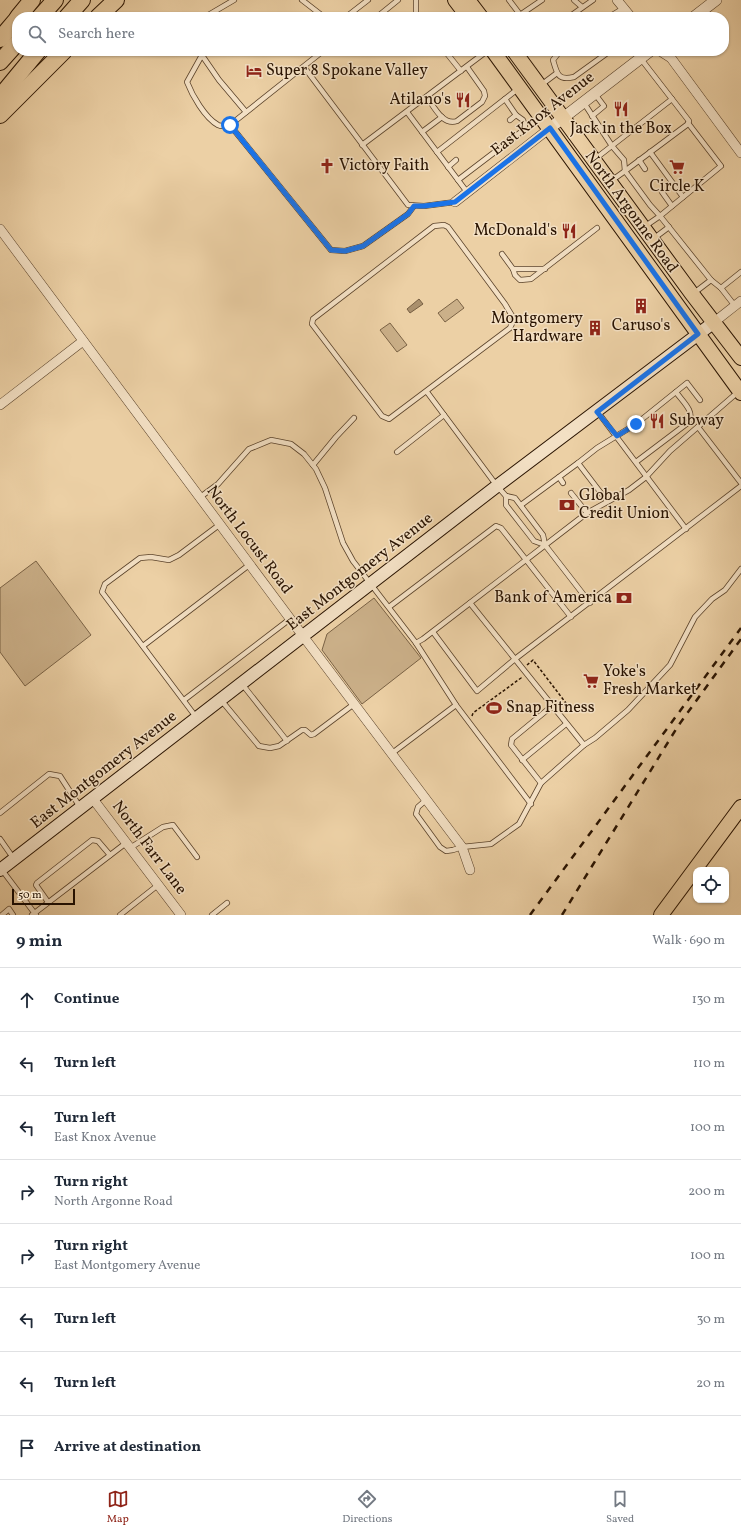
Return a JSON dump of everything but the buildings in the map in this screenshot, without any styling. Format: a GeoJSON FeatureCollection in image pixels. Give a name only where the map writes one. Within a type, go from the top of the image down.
{"type":"FeatureCollection","features":[{"type":"Feature","properties":{"kind":"highway"},"geometry":{"type":"LineString","coordinates":[[23,12],[32,0]]}},
{"type":"Feature","properties":{"kind":"highway"},"geometry":{"type":"LineString","coordinates":[[44,12],[55,0]]}},
{"type":"Feature","properties":{"kind":"highway"},"geometry":{"type":"LineString","coordinates":[[71,12],[82,0]]}},
{"type":"Feature","properties":{"kind":"highway"},"geometry":{"type":"LineString","coordinates":[[103,12],[116,0]]}},
{"type":"Feature","properties":{"kind":"highway"},"geometry":{"type":"LineString","coordinates":[[0,39],[12,25]]}},
{"type":"Feature","properties":{"kind":"highway"},"geometry":{"type":"LineString","coordinates":[[0,62],[12,49]]}},
{"type":"Feature","properties":{"kind":"highway"},"geometry":{"type":"LineString","coordinates":[[0,97],[34,56]]}},
{"type":"Feature","properties":{"kind":"highway"},"geometry":{"type":"LineString","coordinates":[[0,115],[59,56]]}},
{"type":"Feature","properties":{"kind":"main road"},"geometry":{"type":"LineString","coordinates":[[455,0],[464,12]]}},
{"type":"Feature","properties":{"kind":"main road"},"geometry":{"type":"LineString","coordinates":[[468,0],[477,12]]}},
{"type":"Feature","properties":{"kind":"main road"},"geometry":{"type":"LineString","coordinates":[[477,0],[485,12]]}},
{"type":"Feature","properties":{"kind":"main road","name":"North Argonne Road"},"geometry":{"type":"LineString","coordinates":[[497,56],[740,392]]}},
{"type":"Feature","properties":{"kind":"main road","name":"North Argonne Road"},"geometry":{"type":"LineString","coordinates":[[518,56],[713,323],[741,358]]}},
{"type":"Feature","properties":{"kind":"main road","name":"East Montgomery Avenue"},"geometry":{"type":"LineString","coordinates":[[1,869],[497,486],[713,323]]}},
{"type":"Feature","properties":{"kind":"main road"},"geometry":{"type":"LineString","coordinates":[[667,912],[741,807]]}},
{"type":"Feature","properties":{"kind":"street"},"geometry":{"type":"LineString","coordinates":[[617,0],[627,12]]}},
{"type":"Feature","properties":{"kind":"street"},"geometry":{"type":"LineString","coordinates":[[700,12],[716,0]]}},
{"type":"Feature","properties":{"kind":"street","name":"East Knox Avenue"},"geometry":{"type":"LineString","coordinates":[[455,202],[644,56]]}},
{"type":"Feature","properties":{"kind":"street"},"geometry":{"type":"LineString","coordinates":[[668,56],[671,58],[741,153]]}},
{"type":"Feature","properties":{"kind":"street","name":"North Locust Road"},"geometry":{"type":"LineString","coordinates":[[0,229],[219,525],[462,847],[470,870]]}},
{"type":"Feature","properties":{"kind":"street","name":"East Montgomery Avenue"},"geometry":{"type":"LineString","coordinates":[[713,323],[738,304]]}},
{"type":"Feature","properties":{"kind":"street"},"geometry":{"type":"LineString","coordinates":[[0,405],[82,341]]}},
{"type":"Feature","properties":{"kind":"street","name":"North Farr Lane"},"geometry":{"type":"LineString","coordinates":[[93,799],[181,915]]}},
{"type":"Feature","properties":{"kind":"lane"},"geometry":{"type":"LineString","coordinates":[[214,12],[234,0]]}},
{"type":"Feature","properties":{"kind":"lane"},"geometry":{"type":"LineString","coordinates":[[302,0],[318,12]]}},
{"type":"Feature","properties":{"kind":"lane"},"geometry":{"type":"LineString","coordinates":[[352,12],[368,0]]}},
{"type":"Feature","properties":{"kind":"lane"},"geometry":{"type":"LineString","coordinates":[[382,12],[398,0]]}},
{"type":"Feature","properties":{"kind":"lane"},"geometry":{"type":"LineString","coordinates":[[416,0],[416,12]]}},
{"type":"Feature","properties":{"kind":"lane"},"geometry":{"type":"LineString","coordinates":[[509,0],[517,12]]}},
{"type":"Feature","properties":{"kind":"lane"},"geometry":{"type":"LineString","coordinates":[[526,12],[542,0]]}},
{"type":"Feature","properties":{"kind":"lane"},"geometry":{"type":"LineString","coordinates":[[574,0],[582,8]]}},
{"type":"Feature","properties":{"kind":"lane"},"geometry":{"type":"LineString","coordinates":[[577,12],[593,0]]}},
{"type":"Feature","properties":{"kind":"lane"},"geometry":{"type":"LineString","coordinates":[[617,12],[624,8]]}},
{"type":"Feature","properties":{"kind":"lane"},"geometry":{"type":"LineString","coordinates":[[199,56],[187,82],[191,93],[214,122],[223,126],[230,125],[317,56]]}},
{"type":"Feature","properties":{"kind":"lane"},"geometry":{"type":"LineString","coordinates":[[202,56],[246,112]]}},
{"type":"Feature","properties":{"kind":"lane"},"geometry":{"type":"LineString","coordinates":[[449,56],[461,71]]}},
{"type":"Feature","properties":{"kind":"lane"},"geometry":{"type":"LineString","coordinates":[[362,146],[481,56]]}},
{"type":"Feature","properties":{"kind":"lane"},"geometry":{"type":"LineString","coordinates":[[555,56],[553,60],[556,73],[562,77],[568,78],[574,77],[603,56]]}},
{"type":"Feature","properties":{"kind":"lane"},"geometry":{"type":"LineString","coordinates":[[641,58],[688,119],[688,123],[721,166],[644,228]]}},
{"type":"Feature","properties":{"kind":"lane"},"geometry":{"type":"LineString","coordinates":[[304,67],[362,146],[408,205],[424,206],[455,202]]}},
{"type":"Feature","properties":{"kind":"lane"},"geometry":{"type":"LineString","coordinates":[[426,97],[447,122],[457,121],[482,102],[486,96],[467,67]]}},
{"type":"Feature","properties":{"kind":"lane"},"geometry":{"type":"LineString","coordinates":[[540,86],[556,73]]}},
{"type":"Feature","properties":{"kind":"lane"},"geometry":{"type":"LineString","coordinates":[[437,152],[520,87]]}},
{"type":"Feature","properties":{"kind":"lane"},"geometry":{"type":"LineString","coordinates":[[592,116],[604,106],[595,93]]}},
{"type":"Feature","properties":{"kind":"lane"},"geometry":{"type":"LineString","coordinates":[[458,180],[521,132],[525,126],[523,120],[516,115],[505,99]]}},
{"type":"Feature","properties":{"kind":"lane"},"geometry":{"type":"LineString","coordinates":[[594,160],[672,99]]}},
{"type":"Feature","properties":{"kind":"lane"},"geometry":{"type":"LineString","coordinates":[[583,102],[612,146],[624,160],[625,171],[650,205],[711,280],[738,304]]}},
{"type":"Feature","properties":{"kind":"lane"},"geometry":{"type":"LineString","coordinates":[[407,112],[467,192]]}},
{"type":"Feature","properties":{"kind":"lane"},"geometry":{"type":"LineString","coordinates":[[510,120],[516,115]]}},
{"type":"Feature","properties":{"kind":"lane"},"geometry":{"type":"LineString","coordinates":[[422,132],[442,117]]}},
{"type":"Feature","properties":{"kind":"lane"},"geometry":{"type":"LineString","coordinates":[[610,182],[688,123]]}},
{"type":"Feature","properties":{"kind":"lane"},"geometry":{"type":"LineString","coordinates":[[230,125],[331,250],[345,251],[363,246],[408,214],[414,206]]}},
{"type":"Feature","properties":{"kind":"lane"},"geometry":{"type":"LineString","coordinates":[[650,152],[683,197]]}},
{"type":"Feature","properties":{"kind":"lane"},"geometry":{"type":"LineString","coordinates":[[448,167],[456,160]]}},
{"type":"Feature","properties":{"kind":"lane"},"geometry":{"type":"LineString","coordinates":[[639,160],[645,169]]}},
{"type":"Feature","properties":{"kind":"lane"},"geometry":{"type":"LineString","coordinates":[[662,192],[672,206]]}},
{"type":"Feature","properties":{"kind":"lane"},"geometry":{"type":"LineString","coordinates":[[444,225],[453,234],[505,304],[514,319],[510,328],[427,392],[389,419],[382,416],[312,324],[313,319],[434,226],[444,225]]}},
{"type":"Feature","properties":{"kind":"lane"},"geometry":{"type":"LineString","coordinates":[[652,239],[669,227]]}},
{"type":"Feature","properties":{"kind":"lane"},"geometry":{"type":"LineString","coordinates":[[502,254],[515,275],[520,280],[530,279],[597,228]]}},
{"type":"Feature","properties":{"kind":"lane"},"geometry":{"type":"LineString","coordinates":[[512,269],[544,269]]}},
{"type":"Feature","properties":{"kind":"lane"},"geometry":{"type":"LineString","coordinates":[[721,288],[741,272]]}},
{"type":"Feature","properties":{"kind":"lane"},"geometry":{"type":"LineString","coordinates":[[692,294],[711,280]]}},
{"type":"Feature","properties":{"kind":"lane"},"geometry":{"type":"LineString","coordinates":[[521,505],[597,448],[617,436],[687,383],[700,400]]}},
{"type":"Feature","properties":{"kind":"lane"},"geometry":{"type":"LineString","coordinates":[[427,392],[497,486],[506,496],[515,498],[521,505],[543,535],[545,545],[590,603]]}},
{"type":"Feature","properties":{"kind":"lane"},"geometry":{"type":"LineString","coordinates":[[636,462],[689,422],[691,412],[676,392]]}},
{"type":"Feature","properties":{"kind":"lane"},"geometry":{"type":"LineString","coordinates":[[416,643],[433,632],[587,513],[629,490],[646,477],[670,451],[740,392]]}},
{"type":"Feature","properties":{"kind":"lane"},"geometry":{"type":"LineString","coordinates":[[597,412],[617,436],[686,529]]}},
{"type":"Feature","properties":{"kind":"lane"},"geometry":{"type":"LineString","coordinates":[[397,452],[444,415]]}},
{"type":"Feature","properties":{"kind":"lane"},"geometry":{"type":"LineString","coordinates":[[313,465],[354,418]]}},
{"type":"Feature","properties":{"kind":"lane"},"geometry":{"type":"LineString","coordinates":[[433,632],[477,691],[515,659],[590,603],[741,485],[698,427]]}},
{"type":"Feature","properties":{"kind":"lane"},"geometry":{"type":"LineString","coordinates":[[199,498],[218,484],[249,449],[271,440],[291,444],[304,454],[316,469],[343,543],[353,561],[416,643],[456,705],[531,804]]}},
{"type":"Feature","properties":{"kind":"lane"},"geometry":{"type":"LineString","coordinates":[[578,463],[607,501]]}},
{"type":"Feature","properties":{"kind":"lane"},"geometry":{"type":"LineString","coordinates":[[559,477],[563,483]]}},
{"type":"Feature","properties":{"kind":"lane"},"geometry":{"type":"LineString","coordinates":[[571,493],[587,513]]}},
{"type":"Feature","properties":{"kind":"lane"},"geometry":{"type":"LineString","coordinates":[[506,496],[506,505],[534,541],[545,545]]}},
{"type":"Feature","properties":{"kind":"lane"},"geometry":{"type":"LineString","coordinates":[[197,718],[102,592],[105,584],[140,558],[169,560],[179,555],[219,525]]}},
{"type":"Feature","properties":{"kind":"lane"},"geometry":{"type":"LineString","coordinates":[[389,607],[496,526],[501,528],[571,617]]}},
{"type":"Feature","properties":{"kind":"lane"},"geometry":{"type":"LineString","coordinates":[[143,646],[249,565]]}},
{"type":"Feature","properties":{"kind":"lane"},"geometry":{"type":"LineString","coordinates":[[426,800],[418,807],[416,814],[440,847],[446,851],[462,847],[491,844],[519,824],[541,783],[584,745],[595,738],[628,710],[670,665],[695,617],[712,599],[725,590],[741,569]]}},
{"type":"Feature","properties":{"kind":"lane"},"geometry":{"type":"LineString","coordinates":[[470,603],[584,745]]}},
{"type":"Feature","properties":{"kind":"lane"},"geometry":{"type":"LineString","coordinates":[[184,700],[290,619]]}},
{"type":"Feature","properties":{"kind":"lane"},"geometry":{"type":"LineString","coordinates":[[242,683],[287,741]]}},
{"type":"Feature","properties":{"kind":"lane"},"geometry":{"type":"LineString","coordinates":[[221,700],[259,746],[270,748],[279,746],[302,730],[305,730],[311,735],[314,734],[354,704]]}},
{"type":"Feature","properties":{"kind":"lane"},"geometry":{"type":"LineString","coordinates":[[391,754],[456,705]]}},
{"type":"Feature","properties":{"kind":"lane"},"geometry":{"type":"LineString","coordinates":[[541,783],[511,745],[512,739],[552,706]]}},
{"type":"Feature","properties":{"kind":"lane"},"geometry":{"type":"LineString","coordinates":[[522,760],[566,724]]}},
{"type":"Feature","properties":{"kind":"lane"},"geometry":{"type":"LineString","coordinates":[[0,813],[50,774],[60,776],[80,808]]}},
{"type":"Feature","properties":{"kind":"lane"},"geometry":{"type":"LineString","coordinates":[[1,869],[34,914],[110,855],[163,827],[173,825],[197,857]]}},
{"type":"Feature","properties":{"kind":"lane"},"geometry":{"type":"LineString","coordinates":[[0,840],[14,859]]}},
{"type":"Feature","properties":{"kind":"lane"},"geometry":{"type":"LineString","coordinates":[[48,902],[36,885],[37,883],[92,840],[98,841],[110,855]]}},
{"type":"Feature","properties":{"kind":"lane"},"geometry":{"type":"LineString","coordinates":[[120,915],[158,885]]}},
{"type":"Feature","properties":{"kind":"lane"},"geometry":{"type":"LineString","coordinates":[[212,915],[227,903]]}},
{"type":"Feature","properties":{"kind":"lane"},"geometry":{"type":"LineString","coordinates":[[2,915],[9,910],[13,915]]}},
{"type":"Feature","properties":{"kind":"path"},"geometry":{"type":"LineString","coordinates":[[469,722],[473,713],[478,711],[521,678],[517,673],[533,660],[569,707]]}},
{"type":"Feature","properties":{"kind":"shaded area"},"geometry":{"type":"Polygon","coordinates":[[[419,299],[423,304],[410,313],[407,309],[419,299]]]}},
{"type":"Feature","properties":{"kind":"shaded area"},"geometry":{"type":"Polygon","coordinates":[[[457,299],[464,308],[445,322],[438,313],[457,299]]]}},
{"type":"Feature","properties":{"kind":"shaded area"},"geometry":{"type":"Polygon","coordinates":[[[390,323],[407,345],[397,352],[380,330],[390,323]]]}},
{"type":"Feature","properties":{"kind":"shaded area"},"geometry":{"type":"Polygon","coordinates":[[[36,561],[91,635],[25,686],[0,652],[0,588],[36,561]]]}},
{"type":"Feature","properties":{"kind":"shaded area"},"geometry":{"type":"Polygon","coordinates":[[[374,598],[421,658],[362,704],[322,650],[327,634],[374,598]]]}},
{"type":"Feature","properties":{"kind":"railway"},"geometry":{"type":"LineString","coordinates":[[530,915],[741,628]]}},
{"type":"Feature","properties":{"kind":"railway"},"geometry":{"type":"LineString","coordinates":[[562,915],[678,726],[741,639]]}},
{"type":"Feature","properties":{"kind":"place","name":"Super 8 Spokane Valley"},"geometry":{"type":"Point","coordinates":[254,71]}},
{"type":"Feature","properties":{"kind":"place","name":"Atilano's"},"geometry":{"type":"Point","coordinates":[463,100]}},
{"type":"Feature","properties":{"kind":"place","name":"Jack in the Box"},"geometry":{"type":"Point","coordinates":[621,109]}},
{"type":"Feature","properties":{"kind":"place","name":"Victory Faith"},"geometry":{"type":"Point","coordinates":[327,166]}},
{"type":"Feature","properties":{"kind":"place","name":"Circle K"},"geometry":{"type":"Point","coordinates":[677,167]}},
{"type":"Feature","properties":{"kind":"place","name":"McDonald's"},"geometry":{"type":"Point","coordinates":[569,231]}},
{"type":"Feature","properties":{"kind":"place","name":"Caruso's"},"geometry":{"type":"Point","coordinates":[641,306]}},
{"type":"Feature","properties":{"kind":"place","name":"Montgomery Hardware"},"geometry":{"type":"Point","coordinates":[595,328]}},
{"type":"Feature","properties":{"kind":"place","name":"Subway"},"geometry":{"type":"Point","coordinates":[657,421]}},
{"type":"Feature","properties":{"kind":"place","name":"Global Credit Union"},"geometry":{"type":"Point","coordinates":[567,505]}},
{"type":"Feature","properties":{"kind":"place","name":"Bank of America"},"geometry":{"type":"Point","coordinates":[624,598]}},
{"type":"Feature","properties":{"kind":"place","name":"Yoke's Fresh Market"},"geometry":{"type":"Point","coordinates":[591,681]}},
{"type":"Feature","properties":{"kind":"place","name":"Snap Fitness"},"geometry":{"type":"Point","coordinates":[494,708]}},
{"type":"Feature","properties":{"kind":"route"},"geometry":{"type":"LineString","coordinates":[[230,125],[331,250],[345,251],[363,246],[408,214],[414,206],[455,202],[550,128],[698,334],[597,412],[617,436],[636,424]]}}]}
